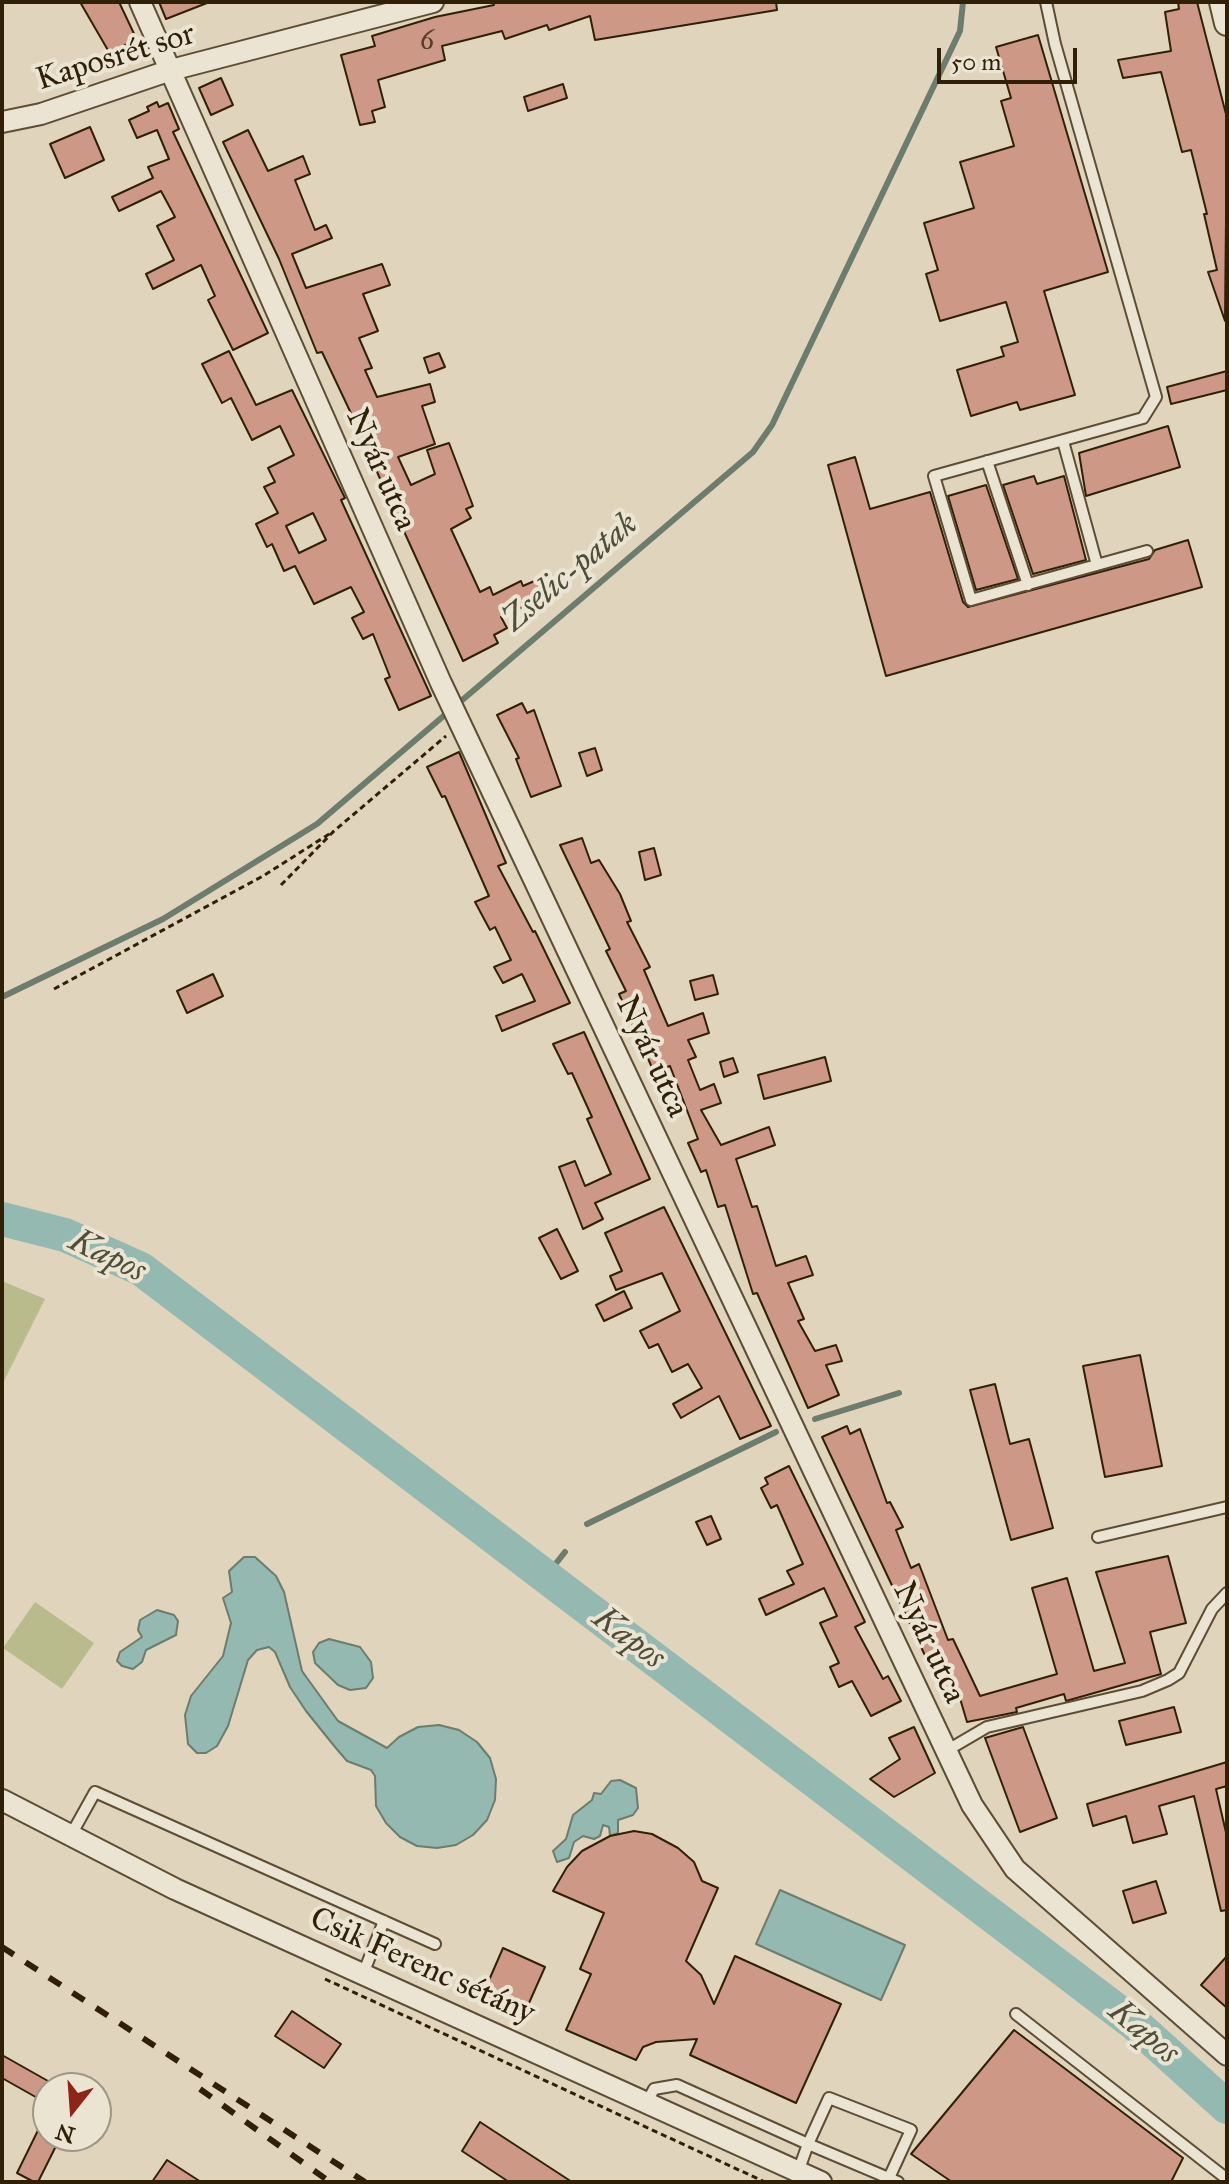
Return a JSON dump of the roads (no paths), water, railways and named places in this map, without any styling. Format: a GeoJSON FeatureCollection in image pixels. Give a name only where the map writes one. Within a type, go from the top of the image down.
{"type":"FeatureCollection","features":[{"type":"Feature","properties":{"kind":"street","name":"Nyár utca"},"geometry":{"type":"LineString","coordinates":[[140,2],[441,683],[972,1805],[1015,1869],[1227,2055]]}},
{"type":"Feature","properties":{"kind":"street","name":"Kaposrét sor"},"geometry":{"type":"LineString","coordinates":[[2,122],[41,114],[171,70],[433,2]]}},
{"type":"Feature","properties":{"kind":"street"},"geometry":{"type":"LineString","coordinates":[[1222,2],[1227,23]]}},
{"type":"Feature","properties":{"kind":"street","name":"Csik Ferenc sétány"},"geometry":{"type":"LineString","coordinates":[[2,1800],[175,1889],[821,2182]]}},
{"type":"Feature","properties":{"kind":"lane"},"geometry":{"type":"LineString","coordinates":[[1046,2],[1059,60],[1156,397],[1143,418],[934,476],[971,600],[1147,551]]}},
{"type":"Feature","properties":{"kind":"lane"},"geometry":{"type":"LineString","coordinates":[[1063,441],[1097,565]]}},
{"type":"Feature","properties":{"kind":"lane"},"geometry":{"type":"LineString","coordinates":[[987,461],[1028,585]]}},
{"type":"Feature","properties":{"kind":"lane"},"geometry":{"type":"LineString","coordinates":[[1098,1537],[1227,1507]]}},
{"type":"Feature","properties":{"kind":"lane"},"geometry":{"type":"LineString","coordinates":[[946,1751],[987,1727],[1111,1699],[1168,1680],[1179,1673],[1212,1609],[1227,1593]]}},
{"type":"Feature","properties":{"kind":"lane"},"geometry":{"type":"LineString","coordinates":[[71,1835],[95,1792],[435,1944]]}},
{"type":"Feature","properties":{"kind":"lane"},"geometry":{"type":"LineString","coordinates":[[363,1974],[384,1921]]}},
{"type":"Feature","properties":{"kind":"lane"},"geometry":{"type":"LineString","coordinates":[[1016,2014],[1227,2179]]}},
{"type":"Feature","properties":{"kind":"lane"},"geometry":{"type":"LineString","coordinates":[[647,2102],[654,2089],[677,2085],[808,2144],[893,2180],[911,2130],[829,2098],[808,2144],[798,2172]]}},
{"type":"Feature","properties":{"kind":"water"},"geometry":{"type":"Polygon","coordinates":[[[244,1557],[255,1557],[276,1576],[284,1592],[302,1671],[338,1721],[387,1748],[418,1727],[439,1725],[459,1730],[477,1742],[490,1758],[496,1779],[495,1800],[487,1820],[473,1835],[456,1845],[437,1848],[417,1846],[400,1837],[386,1823],[376,1806],[375,1776],[371,1770],[347,1761],[335,1747],[290,1687],[275,1652],[269,1647],[257,1650],[248,1660],[228,1726],[217,1746],[206,1753],[197,1753],[188,1744],[185,1715],[191,1696],[223,1656],[231,1623],[223,1598],[232,1592],[229,1571],[244,1557]]]}},
{"type":"Feature","properties":{"kind":"water"},"geometry":{"type":"Polygon","coordinates":[[[157,1610],[174,1615],[178,1621],[176,1635],[146,1650],[142,1662],[133,1669],[122,1666],[117,1661],[120,1652],[142,1637],[138,1630],[140,1620],[157,1610]]]}},
{"type":"Feature","properties":{"kind":"water"},"geometry":{"type":"Polygon","coordinates":[[[329,1639],[360,1647],[371,1662],[373,1678],[366,1688],[350,1690],[338,1685],[315,1663],[313,1652],[319,1643],[329,1639]]]}},
{"type":"Feature","properties":{"kind":"water"},"geometry":{"type":"Polygon","coordinates":[[[620,1780],[636,1788],[638,1808],[633,1815],[618,1820],[618,1833],[610,1836],[609,1827],[603,1825],[600,1836],[594,1839],[583,1836],[574,1842],[569,1858],[557,1862],[553,1851],[566,1839],[573,1815],[592,1800],[594,1793],[601,1794],[611,1781],[620,1780]]]}},
{"type":"Feature","properties":{"kind":"water"},"geometry":{"type":"Polygon","coordinates":[[[780,1890],[905,1945],[881,2000],[756,1944],[780,1890]]]}},
{"type":"Feature","properties":{"kind":"waterway","name":"Zselic-patak"},"geometry":{"type":"LineString","coordinates":[[2,997],[163,919],[317,824],[753,452],[772,425],[960,31],[963,2]]}},
{"type":"Feature","properties":{"kind":"waterway","name":"Kapos"},"geometry":{"type":"LineString","coordinates":[[2,1219],[65,1235],[141,1269],[1136,2025],[1227,2107]]}},
{"type":"Feature","properties":{"kind":"waterway"},"geometry":{"type":"LineString","coordinates":[[815,1419],[899,1393]]}},
{"type":"Feature","properties":{"kind":"waterway"},"geometry":{"type":"LineString","coordinates":[[587,1524],[776,1432]]}},
{"type":"Feature","properties":{"kind":"waterway"},"geometry":{"type":"LineString","coordinates":[[546,1576],[565,1552]]}},
{"type":"Feature","properties":{"kind":"railway"},"geometry":{"type":"LineString","coordinates":[[2,1947],[365,2182]]}},
{"type":"Feature","properties":{"kind":"railway"},"geometry":{"type":"LineString","coordinates":[[200,2089],[330,2182]]}}]}
